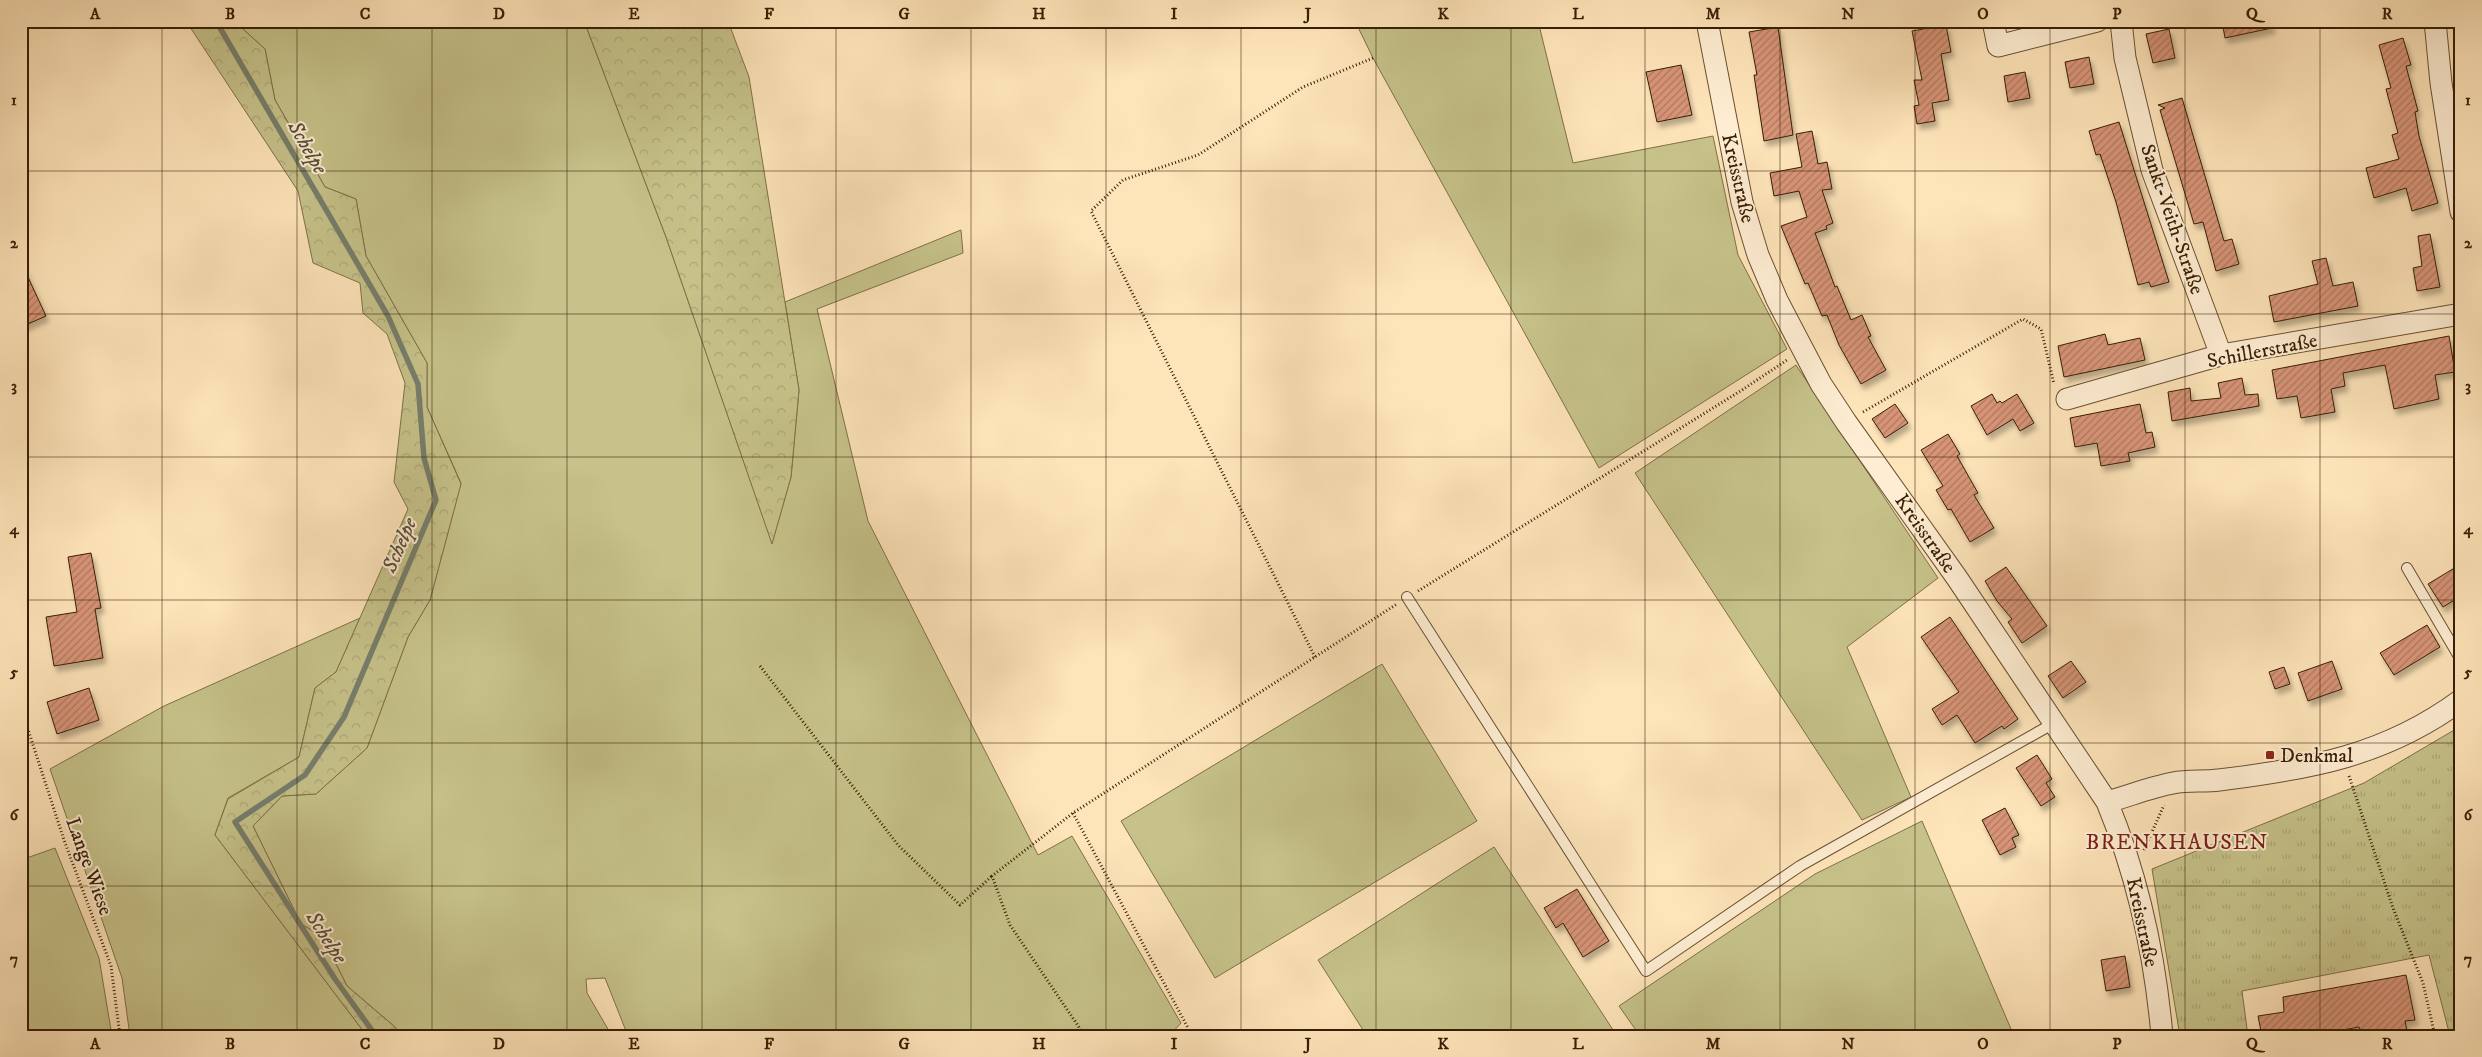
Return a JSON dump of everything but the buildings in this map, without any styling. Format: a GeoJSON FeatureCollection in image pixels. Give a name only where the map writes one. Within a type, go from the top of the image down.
{"type":"FeatureCollection","features":[{"type":"Feature","properties":{"kind":"street","name":"Kreisstraße"},"geometry":{"type":"LineString","coordinates":[[1707,21],[1742,202],[1758,255],[1777,300],[1802,350],[1846,422],[2056,722],[2107,802],[2130,864],[2147,930],[2162,1036]]}},
{"type":"Feature","properties":{"kind":"street"},"geometry":{"type":"LineString","coordinates":[[1993,21],[1998,46],[2097,21]]}},
{"type":"Feature","properties":{"kind":"street","name":"Sankt-Veith-Straße"},"geometry":{"type":"LineString","coordinates":[[2121,21],[2125,58],[2152,170],[2221,356]]}},
{"type":"Feature","properties":{"kind":"street"},"geometry":{"type":"LineString","coordinates":[[2435,21],[2440,83],[2461,212]]}},
{"type":"Feature","properties":{"kind":"street","name":"Schillerstraße"},"geometry":{"type":"LineString","coordinates":[[2067,399],[2221,356],[2461,314]]}},
{"type":"Feature","properties":{"kind":"street"},"geometry":{"type":"LineString","coordinates":[[2107,802],[2174,782],[2208,782],[2297,770],[2344,759],[2399,736],[2461,700]]}},
{"type":"Feature","properties":{"kind":"lane"},"geometry":{"type":"LineString","coordinates":[[2407,568],[2461,660]]}},
{"type":"Feature","properties":{"kind":"lane"},"geometry":{"type":"LineString","coordinates":[[1408,597],[1646,971],[1800,866],[2056,722]]}},
{"type":"Feature","properties":{"kind":"path"},"geometry":{"type":"LineString","coordinates":[[1315,657],[1092,211],[1123,180],[1198,155],[1304,87],[1373,58]]}},
{"type":"Feature","properties":{"kind":"path"},"geometry":{"type":"LineString","coordinates":[[1846,422],[2023,318],[2041,329],[2057,398],[2067,399]]}},
{"type":"Feature","properties":{"kind":"path"},"geometry":{"type":"LineString","coordinates":[[760,666],[898,845],[960,905],[992,876],[1073,813],[1408,597],[1742,390],[1802,350]]}},
{"type":"Feature","properties":{"kind":"path","name":"Lange Wiese"},"geometry":{"type":"LineString","coordinates":[[21,708],[64,840],[111,966],[120,1036]]}},
{"type":"Feature","properties":{"kind":"path"},"geometry":{"type":"LineString","coordinates":[[2344,759],[2393,908],[2423,983],[2435,1036]]}},
{"type":"Feature","properties":{"kind":"path"},"geometry":{"type":"LineString","coordinates":[[2130,864],[2143,854],[2174,782]]}},
{"type":"Feature","properties":{"kind":"path"},"geometry":{"type":"LineString","coordinates":[[1073,813],[1188,1028]]}},
{"type":"Feature","properties":{"kind":"path"},"geometry":{"type":"LineString","coordinates":[[992,876],[1010,925],[1085,1036]]}},
{"type":"Feature","properties":{"kind":"green space"},"geometry":{"type":"Polygon","coordinates":[[[186,21],[234,21],[265,49],[275,100],[325,187],[356,199],[366,256],[427,363],[427,407],[461,484],[430,600],[408,637],[367,748],[316,794],[282,796],[253,826],[301,924],[322,936],[347,986],[395,1027],[400,1036],[367,1036],[215,835],[228,799],[299,757],[315,688],[336,672],[408,509],[394,482],[405,383],[387,334],[363,313],[360,283],[313,263],[298,191],[186,21]]]}},
{"type":"Feature","properties":{"kind":"green space"},"geometry":{"type":"Polygon","coordinates":[[[234,21],[588,21],[586,26],[666,237],[772,543],[791,477],[799,390],[785,302],[961,230],[963,253],[817,309],[868,521],[1038,855],[1072,836],[1181,1023],[1169,1036],[628,1036],[605,978],[586,979],[587,993],[612,1036],[400,1036],[395,1027],[347,986],[322,936],[301,924],[253,826],[282,796],[316,794],[367,748],[408,637],[430,600],[461,483],[427,407],[427,363],[366,256],[356,199],[325,187],[275,100],[265,49],[234,21]]]}},
{"type":"Feature","properties":{"kind":"green space"},"geometry":{"type":"Polygon","coordinates":[[[588,21],[728,21],[749,77],[799,390],[791,477],[772,544],[666,237],[586,26],[588,21]]]}},
{"type":"Feature","properties":{"kind":"green space"},"geometry":{"type":"Polygon","coordinates":[[[1355,21],[1538,21],[1573,163],[1713,136],[1738,255],[1787,349],[1599,468],[1373,58],[1355,21]]]}},
{"type":"Feature","properties":{"kind":"green space"},"geometry":{"type":"Polygon","coordinates":[[[1796,365],[1938,578],[1847,647],[1911,797],[1862,820],[1635,473],[1796,365]]]}},
{"type":"Feature","properties":{"kind":"green space"},"geometry":{"type":"Polygon","coordinates":[[[360,618],[336,672],[315,688],[299,757],[228,798],[215,835],[367,1036],[130,1036],[122,978],[50,769],[164,706],[360,618]]]}},
{"type":"Feature","properties":{"kind":"green space"},"geometry":{"type":"Polygon","coordinates":[[[1382,664],[1477,821],[1215,978],[1121,821],[1382,664]]]}},
{"type":"Feature","properties":{"kind":"green space"},"geometry":{"type":"Polygon","coordinates":[[[2461,726],[2461,1036],[2450,1036],[2429,955],[2242,991],[2248,1036],[2180,1036],[2152,869],[2364,783],[2461,726]]]}},
{"type":"Feature","properties":{"kind":"green space"},"geometry":{"type":"Polygon","coordinates":[[[1922,821],[2014,1036],[1640,1036],[1619,1006],[1815,874],[1922,821]]]}},
{"type":"Feature","properties":{"kind":"green space"},"geometry":{"type":"Polygon","coordinates":[[[1494,847],[1617,1036],[1367,1036],[1318,960],[1494,847]]]}},
{"type":"Feature","properties":{"kind":"green space"},"geometry":{"type":"Polygon","coordinates":[[[55,848],[99,958],[112,1036],[21,1036],[21,860],[55,848]]]}},
{"type":"Feature","properties":{"kind":"waterway","name":"Schelpe"},"geometry":{"type":"LineString","coordinates":[[216,21],[388,316],[418,384],[424,458],[436,500],[344,717],[305,775],[235,822],[335,979],[376,1036]]}},
{"type":"Feature","properties":{"kind":"place","name":"Denkmal"},"geometry":{"type":"Point","coordinates":[2270,755]}},
{"type":"Feature","properties":{"kind":"district","name":"BRENKHAUSEN"},"geometry":{"type":"Point","coordinates":[2177,841]}}]}
